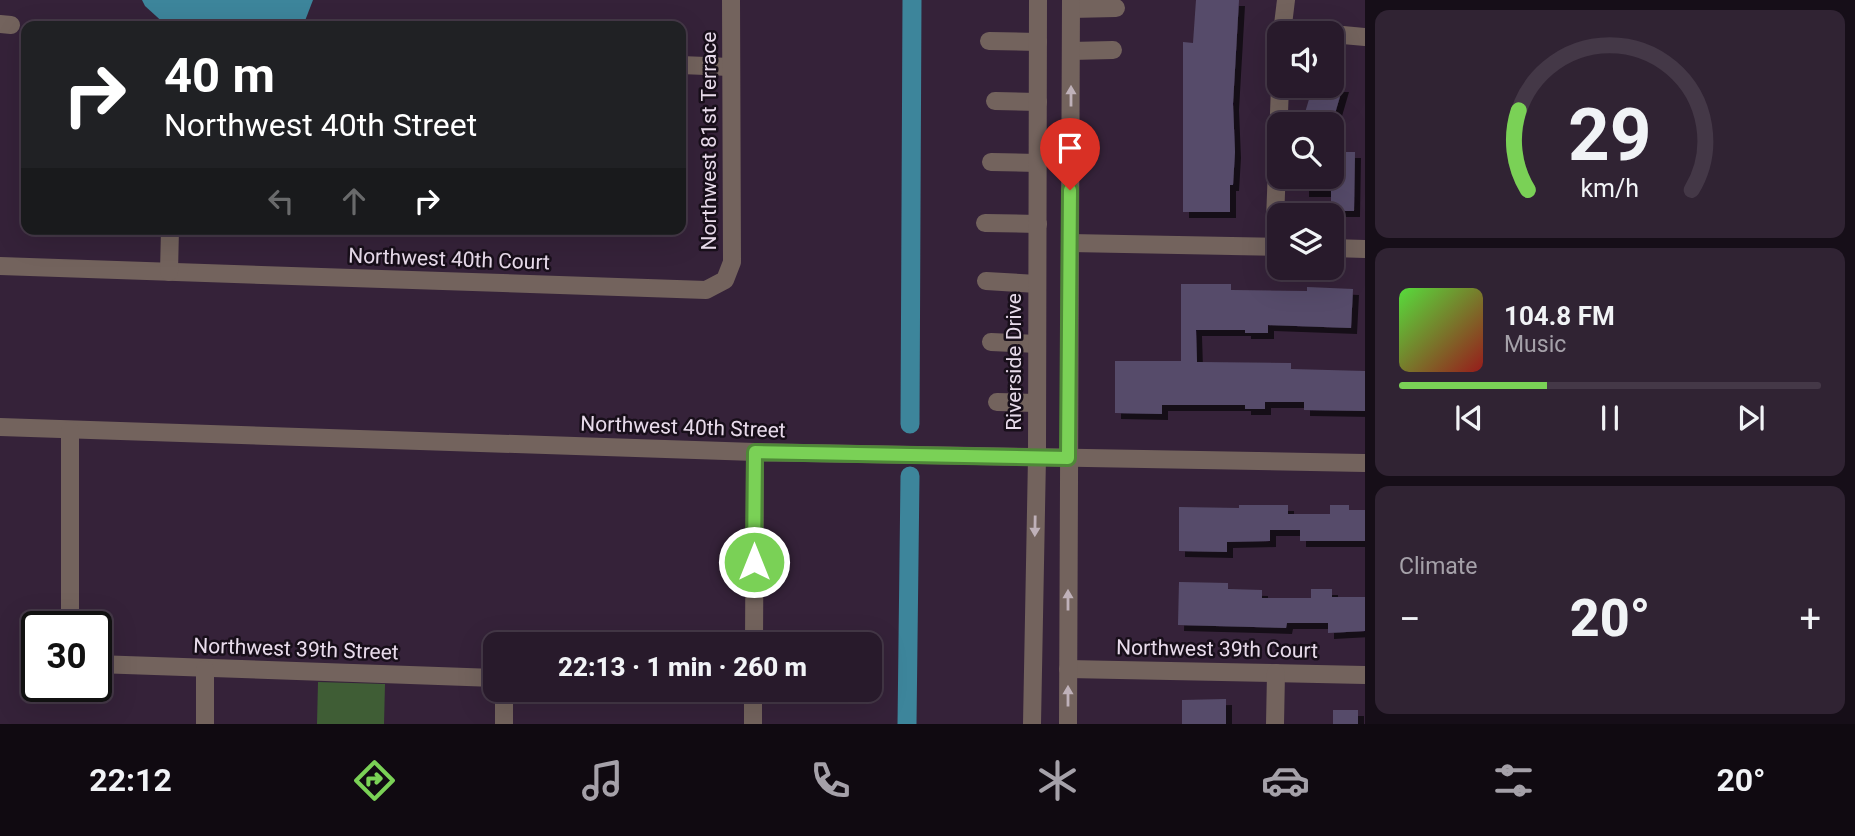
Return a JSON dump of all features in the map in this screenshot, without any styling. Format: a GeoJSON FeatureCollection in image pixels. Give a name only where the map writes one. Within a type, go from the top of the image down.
{"type":"FeatureCollection","features":[{"type":"Feature","properties":{"kind":"street","name":"Northwest 81st Terrace"},"geometry":{"type":"LineString","coordinates":[[725,281],[732,262],[731,0]]}},
{"type":"Feature","properties":{"kind":"street","name":"Riverside Drive"},"geometry":{"type":"LineString","coordinates":[[1032,724],[1037,457],[1038,0]]}},
{"type":"Feature","properties":{"kind":"street"},"geometry":{"type":"LineString","coordinates":[[1283,21],[1286,0]]}},
{"type":"Feature","properties":{"kind":"street"},"geometry":{"type":"LineString","coordinates":[[1068,724],[1071,4],[1116,8]]}},
{"type":"Feature","properties":{"kind":"street"},"geometry":{"type":"LineString","coordinates":[[1344,35],[1365,37]]}},
{"type":"Feature","properties":{"kind":"street"},"geometry":{"type":"LineString","coordinates":[[989,41],[1038,42]]}},
{"type":"Feature","properties":{"kind":"street"},"geometry":{"type":"LineString","coordinates":[[1071,51],[1113,50]]}},
{"type":"Feature","properties":{"kind":"street"},"geometry":{"type":"LineString","coordinates":[[686,65],[730,67]]}},
{"type":"Feature","properties":{"kind":"street"},"geometry":{"type":"LineString","coordinates":[[1278,203],[1280,98]]}},
{"type":"Feature","properties":{"kind":"street"},"geometry":{"type":"LineString","coordinates":[[995,101],[1038,102]]}},
{"type":"Feature","properties":{"kind":"street"},"geometry":{"type":"LineString","coordinates":[[990,162],[1038,163]]}},
{"type":"Feature","properties":{"kind":"street"},"geometry":{"type":"LineString","coordinates":[[985,223],[1038,224]]}},
{"type":"Feature","properties":{"kind":"street"},"geometry":{"type":"LineString","coordinates":[[169,272],[170,235]]}},
{"type":"Feature","properties":{"kind":"street"},"geometry":{"type":"LineString","coordinates":[[1070,243],[1267,247]]}},
{"type":"Feature","properties":{"kind":"street"},"geometry":{"type":"LineString","coordinates":[[1344,248],[1365,249]]}},
{"type":"Feature","properties":{"kind":"street","name":"Northwest 40th Court"},"geometry":{"type":"LineString","coordinates":[[0,266],[706,290],[725,281]]}},
{"type":"Feature","properties":{"kind":"street"},"geometry":{"type":"LineString","coordinates":[[986,281],[1037,284]]}},
{"type":"Feature","properties":{"kind":"street"},"geometry":{"type":"LineString","coordinates":[[991,342],[1037,344]]}},
{"type":"Feature","properties":{"kind":"street"},"geometry":{"type":"LineString","coordinates":[[997,402],[1037,402]]}},
{"type":"Feature","properties":{"kind":"street","name":"Northwest 40th Street"},"geometry":{"type":"LineString","coordinates":[[0,428],[755,452],[1365,463]]}},
{"type":"Feature","properties":{"kind":"street"},"geometry":{"type":"LineString","coordinates":[[69,430],[70,611]]}},
{"type":"Feature","properties":{"kind":"street"},"geometry":{"type":"LineString","coordinates":[[754,632],[755,452]]}},
{"type":"Feature","properties":{"kind":"street","name":"Northwest 39th Street"},"geometry":{"type":"LineString","coordinates":[[112,665],[483,678]]}},
{"type":"Feature","properties":{"kind":"street"},"geometry":{"type":"LineString","coordinates":[[205,669],[205,724]]}},
{"type":"Feature","properties":{"kind":"street","name":"Northwest 39th Court"},"geometry":{"type":"LineString","coordinates":[[1068,669],[1365,675]]}},
{"type":"Feature","properties":{"kind":"street"},"geometry":{"type":"LineString","coordinates":[[1275,724],[1276,673]]}},
{"type":"Feature","properties":{"kind":"street"},"geometry":{"type":"LineString","coordinates":[[504,702],[504,724]]}},
{"type":"Feature","properties":{"kind":"street"},"geometry":{"type":"LineString","coordinates":[[753,724],[754,702]]}},
{"type":"Feature","properties":{"kind":"green space"},"geometry":{"type":"Polygon","coordinates":[[[318,682],[385,684],[384,724],[317,724],[318,682]]]}},
{"type":"Feature","properties":{"kind":"water"},"geometry":{"type":"Polygon","coordinates":[[[142,0],[313,0],[305,21],[162,21],[142,0]]]}},
{"type":"Feature","properties":{"kind":"building"},"geometry":{"type":"Polygon","coordinates":[[[1196,0],[1239,0],[1233,104],[1235,152],[1233,185],[1230,185],[1230,212],[1183,212],[1183,42],[1193,43],[1196,0]]]}},
{"type":"Feature","properties":{"kind":"building"},"geometry":{"type":"Polygon","coordinates":[[[1309,98],[1340,98],[1335,112],[1305,112],[1309,98]]]}},
{"type":"Feature","properties":{"kind":"building"},"geometry":{"type":"Polygon","coordinates":[[[1344,152],[1355,152],[1354,211],[1344,211],[1344,203],[1331,203],[1331,191],[1303,191],[1344,189],[1344,152]]]}},
{"type":"Feature","properties":{"kind":"building"},"geometry":{"type":"Polygon","coordinates":[[[1181,284],[1231,284],[1231,290],[1307,291],[1307,287],[1353,289],[1351,328],[1268,325],[1268,333],[1196,330],[1197,362],[1291,363],[1291,369],[1365,371],[1365,411],[1304,410],[1304,402],[1265,402],[1265,409],[1245,409],[1245,405],[1162,405],[1162,414],[1115,413],[1115,361],[1181,361],[1181,284]]]}},
{"type":"Feature","properties":{"kind":"building"},"geometry":{"type":"Polygon","coordinates":[[[1239,505],[1288,505],[1288,514],[1330,514],[1330,505],[1349,505],[1349,510],[1365,510],[1365,541],[1300,541],[1300,530],[1270,530],[1270,541],[1227,542],[1227,552],[1179,551],[1179,507],[1239,508],[1239,505]]]}},
{"type":"Feature","properties":{"kind":"building"},"geometry":{"type":"Polygon","coordinates":[[[1179,582],[1228,583],[1228,589],[1262,590],[1262,598],[1311,598],[1311,589],[1332,589],[1332,597],[1365,597],[1365,631],[1328,633],[1328,623],[1287,623],[1286,628],[1178,625],[1179,582]]]}},
{"type":"Feature","properties":{"kind":"building"},"geometry":{"type":"Polygon","coordinates":[[[1226,699],[1226,724],[1182,724],[1182,700],[1226,699]]]}},
{"type":"Feature","properties":{"kind":"building"},"geometry":{"type":"Polygon","coordinates":[[[1333,710],[1358,710],[1358,724],[1333,724],[1333,710]]]}},
{"type":"Feature","properties":{"kind":"waterway"},"geometry":{"type":"LineString","coordinates":[[910,424],[912,0]]}},
{"type":"Feature","properties":{"kind":"waterway"},"geometry":{"type":"LineString","coordinates":[[907,724],[910,476]]}},
{"type":"Feature","properties":{"kind":"route"},"geometry":{"type":"LineString","coordinates":[[754,562],[755,452],[1068,458],[1070,190]]}}]}
